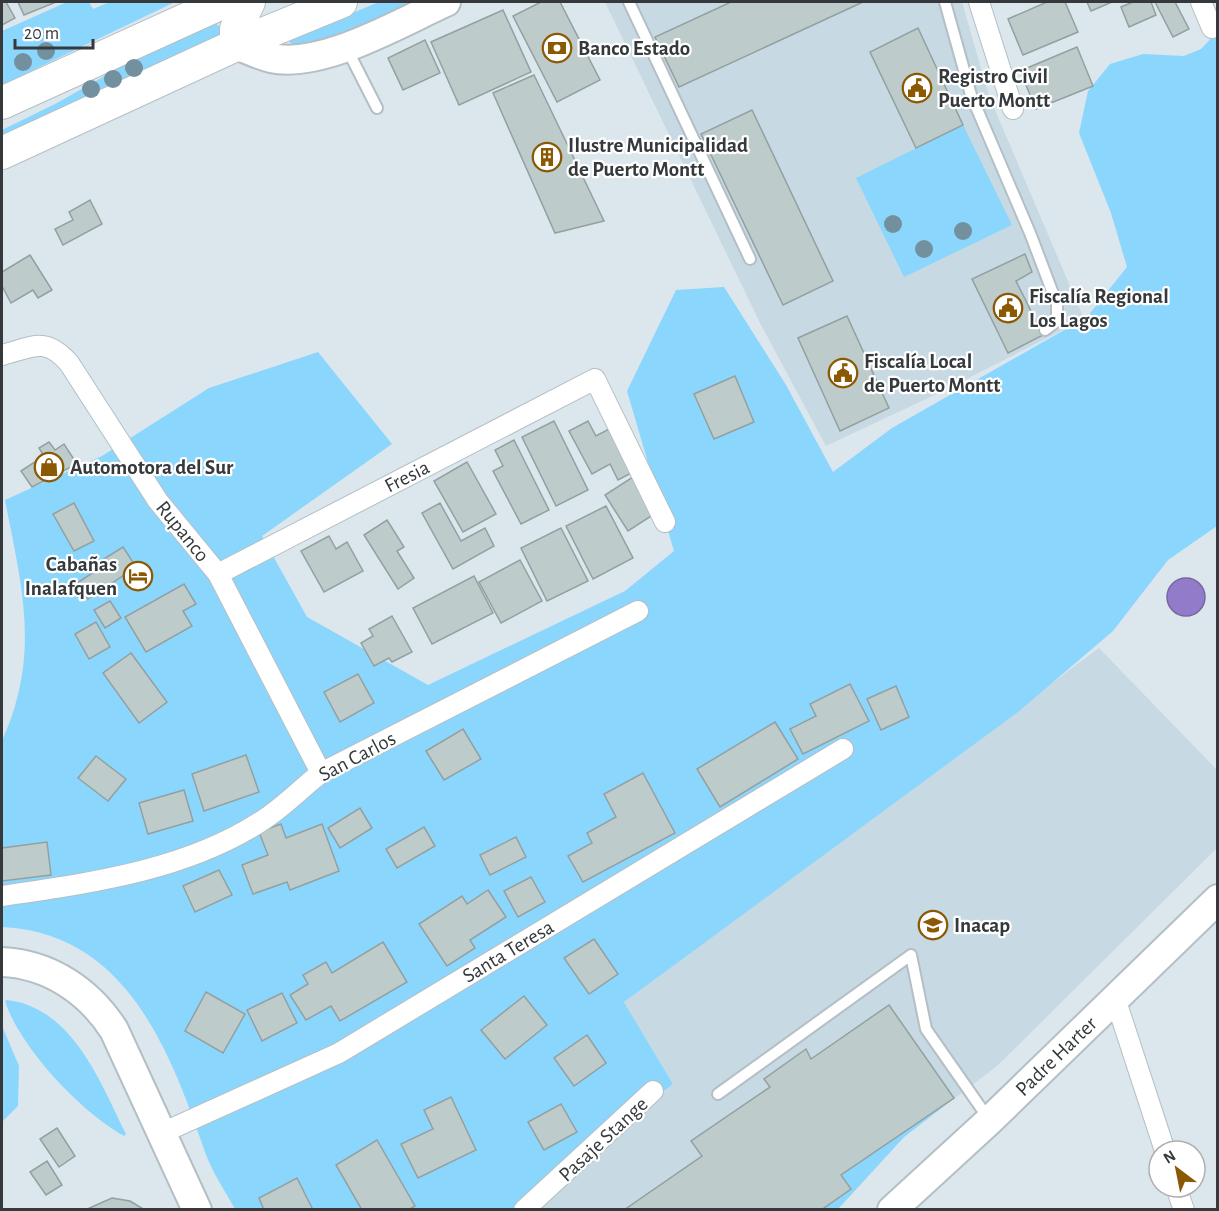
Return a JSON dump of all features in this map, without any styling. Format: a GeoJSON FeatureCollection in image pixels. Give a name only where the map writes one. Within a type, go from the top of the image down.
{"type":"FeatureCollection","features":[{"type":"Feature","properties":{"kind":"main road"},"geometry":{"type":"LineString","coordinates":[[137,40],[194,2]]}},
{"type":"Feature","properties":{"kind":"main road"},"geometry":{"type":"LineString","coordinates":[[2,103],[224,2]]}},
{"type":"Feature","properties":{"kind":"main road"},"geometry":{"type":"LineString","coordinates":[[236,45],[236,29],[249,2]]}},
{"type":"Feature","properties":{"kind":"main road"},"geometry":{"type":"LineString","coordinates":[[2,153],[236,45],[341,2]]}},
{"type":"Feature","properties":{"kind":"main road"},"geometry":{"type":"LineString","coordinates":[[236,45],[271,58],[311,59],[346,47],[446,2]]}},
{"type":"Feature","properties":{"kind":"main road","name":"Padre Harter"},"geometry":{"type":"LineString","coordinates":[[892,1209],[990,1121],[1218,899]]}},
{"type":"Feature","properties":{"kind":"main road"},"geometry":{"type":"LineString","coordinates":[[2,962],[48,972],[77,989],[102,1011],[114,1030],[197,1209]]}},
{"type":"Feature","properties":{"kind":"street"},"geometry":{"type":"LineString","coordinates":[[979,2],[1013,109]]}},
{"type":"Feature","properties":{"kind":"street"},"geometry":{"type":"LineString","coordinates":[[1201,2],[1212,28]]}},
{"type":"Feature","properties":{"kind":"street","name":"Rupanco"},"geometry":{"type":"LineString","coordinates":[[2,355],[42,344],[56,348],[69,363],[158,501],[218,574],[321,773]]}},
{"type":"Feature","properties":{"kind":"street","name":"Fresia"},"geometry":{"type":"LineString","coordinates":[[218,574],[596,379],[665,522]]}},
{"type":"Feature","properties":{"kind":"street","name":"San Carlos"},"geometry":{"type":"LineString","coordinates":[[2,896],[101,881],[196,853],[259,823],[292,800],[321,773],[638,611]]}},
{"type":"Feature","properties":{"kind":"street","name":"Santa Teresa"},"geometry":{"type":"LineString","coordinates":[[162,1134],[339,1053],[843,749]]}},
{"type":"Feature","properties":{"kind":"street"},"geometry":{"type":"LineString","coordinates":[[1115,998],[1161,1139]]}},
{"type":"Feature","properties":{"kind":"street","name":"Pasaje Stange"},"geometry":{"type":"LineString","coordinates":[[524,1209],[654,1091]]}},
{"type":"Feature","properties":{"kind":"lane"},"geometry":{"type":"LineString","coordinates":[[629,2],[750,259]]}},
{"type":"Feature","properties":{"kind":"lane"},"geometry":{"type":"LineString","coordinates":[[945,2],[971,95],[1030,233],[1057,304],[1057,321],[1045,330]]}},
{"type":"Feature","properties":{"kind":"lane"},"geometry":{"type":"LineString","coordinates":[[346,47],[377,108]]}},
{"type":"Feature","properties":{"kind":"lane"},"geometry":{"type":"LineString","coordinates":[[718,1094],[911,955],[926,1029],[990,1121]]}},
{"type":"Feature","properties":{"kind":"shaded area"},"geometry":{"type":"Polygon","coordinates":[[[67,2],[89,2],[93,9],[110,2],[175,2],[2,85],[2,31],[67,2]]]}},
{"type":"Feature","properties":{"kind":"shaded area"},"geometry":{"type":"Polygon","coordinates":[[[379,2],[418,2],[312,46],[295,46],[287,40],[379,2]]]}},
{"type":"Feature","properties":{"kind":"shaded area"},"geometry":{"type":"Polygon","coordinates":[[[605,2],[962,2],[989,96],[1084,319],[945,390],[826,446],[761,325],[605,2]]]}},
{"type":"Feature","properties":{"kind":"shaded area"},"geometry":{"type":"Polygon","coordinates":[[[215,23],[220,27],[219,37],[2,137],[2,130],[57,103],[145,53],[215,23]]]}},
{"type":"Feature","properties":{"kind":"shaded area"},"geometry":{"type":"Polygon","coordinates":[[[1217,32],[1217,526],[1168,560],[1113,631],[1018,712],[624,1002],[673,1084],[527,1203],[516,1209],[235,1209],[208,1159],[176,1075],[158,1038],[137,1004],[112,974],[82,950],[45,934],[2,927],[2,741],[14,709],[25,650],[22,592],[5,500],[102,456],[209,388],[318,352],[392,444],[262,536],[307,617],[428,685],[625,591],[674,551],[627,391],[676,290],[724,287],[786,385],[833,472],[892,428],[1087,317],[1127,267],[1111,213],[1079,133],[1088,91],[1110,64],[1143,54],[1184,56],[1201,49],[1217,32]]]}},
{"type":"Feature","properties":{"kind":"shaded area"},"geometry":{"type":"Polygon","coordinates":[[[963,125],[1012,225],[904,277],[856,178],[963,125]]]}},
{"type":"Feature","properties":{"kind":"shaded area"},"geometry":{"type":"Polygon","coordinates":[[[1186,578],[1199,584],[1205,597],[1199,610],[1186,616],[1173,610],[1167,597],[1173,584],[1186,578]]]}},
{"type":"Feature","properties":{"kind":"shaded area","name":"Inacap"},"geometry":{"type":"Polygon","coordinates":[[[1099,648],[1217,770],[1217,848],[997,1066],[904,1137],[838,1209],[531,1210],[673,1084],[624,1002],[1099,648]]]}},
{"type":"Feature","properties":{"kind":"shaded area"},"geometry":{"type":"Polygon","coordinates":[[[5,1001],[30,1006],[50,1017],[67,1032],[82,1050],[106,1092],[126,1134],[124,1136],[89,1111],[54,1077],[24,1039],[5,1001]]]}},
{"type":"Feature","properties":{"kind":"shaded area"},"geometry":{"type":"Polygon","coordinates":[[[2,1026],[19,1066],[18,1106],[2,1122],[2,1026]]]}},
{"type":"Feature","properties":{"kind":"shaded area"},"geometry":{"type":"Polygon","coordinates":[[[954,1098],[904,1137],[838,1209],[821,1210],[850,1189],[841,1175],[954,1098]]]}},
{"type":"Feature","properties":{"kind":"building"},"geometry":{"type":"Polygon","coordinates":[[[2,2],[6,2],[15,18],[2,25],[2,2]]]}},
{"type":"Feature","properties":{"kind":"building"},"geometry":{"type":"Polygon","coordinates":[[[18,2],[56,2],[24,15],[18,2]]]}},
{"type":"Feature","properties":{"kind":"building","name":"Banco Estado"},"geometry":{"type":"Polygon","coordinates":[[[541,2],[560,2],[600,80],[557,102],[513,16],[541,2]]]}},
{"type":"Feature","properties":{"kind":"building"},"geometry":{"type":"Polygon","coordinates":[[[731,2],[863,2],[679,87],[655,37],[731,2]]]}},
{"type":"Feature","properties":{"kind":"building"},"geometry":{"type":"Polygon","coordinates":[[[1047,2],[1065,2],[1078,32],[1023,55],[1008,19],[1047,2]]]}},
{"type":"Feature","properties":{"kind":"building"},"geometry":{"type":"Polygon","coordinates":[[[1087,2],[1112,2],[1091,11],[1087,2]]]}},
{"type":"Feature","properties":{"kind":"building"},"geometry":{"type":"Polygon","coordinates":[[[1133,2],[1151,2],[1156,15],[1129,27],[1121,7],[1133,2]]]}},
{"type":"Feature","properties":{"kind":"building"},"geometry":{"type":"Polygon","coordinates":[[[1155,2],[1175,2],[1189,29],[1173,37],[1155,2]]]}},
{"type":"Feature","properties":{"kind":"building"},"geometry":{"type":"Polygon","coordinates":[[[503,10],[531,72],[459,105],[431,42],[503,10]]]}},
{"type":"Feature","properties":{"kind":"building","name":"Registro Civil Puerto Montt"},"geometry":{"type":"Polygon","coordinates":[[[918,28],[963,125],[916,148],[870,52],[918,28]]]}},
{"type":"Feature","properties":{"kind":"building"},"geometry":{"type":"Polygon","coordinates":[[[425,40],[440,73],[403,90],[388,58],[425,40]]]}},
{"type":"Feature","properties":{"kind":"building"},"geometry":{"type":"Polygon","coordinates":[[[1077,47],[1093,86],[1036,109],[1020,71],[1077,47]]]}},
{"type":"Feature","properties":{"kind":"building","name":"Ilustre Municipalidad de Puerto Montt"},"geometry":{"type":"Polygon","coordinates":[[[534,75],[604,221],[555,233],[493,93],[534,75]]]}},
{"type":"Feature","properties":{"kind":"building"},"geometry":{"type":"Polygon","coordinates":[[[752,110],[833,281],[783,305],[701,134],[752,110]]]}},
{"type":"Feature","properties":{"kind":"building"},"geometry":{"type":"Polygon","coordinates":[[[90,200],[102,224],[63,245],[55,229],[73,220],[69,212],[90,200]]]}},
{"type":"Feature","properties":{"kind":"building","name":"Fiscalía Regional Los Lagos"},"geometry":{"type":"Polygon","coordinates":[[[1025,254],[1032,272],[1016,281],[1043,335],[1008,353],[972,279],[1025,254]]]}},
{"type":"Feature","properties":{"kind":"building"},"geometry":{"type":"Polygon","coordinates":[[[30,255],[52,290],[38,298],[33,290],[11,303],[2,286],[2,272],[30,255]]]}},
{"type":"Feature","properties":{"kind":"building","name":"Fiscalía Local de Puerto Montt"},"geometry":{"type":"Polygon","coordinates":[[[847,316],[889,408],[840,431],[798,338],[847,316]]]}},
{"type":"Feature","properties":{"kind":"building"},"geometry":{"type":"Polygon","coordinates":[[[735,376],[754,422],[714,439],[694,394],[735,376]]]}},
{"type":"Feature","properties":{"kind":"building"},"geometry":{"type":"Polygon","coordinates":[[[554,421],[588,490],[556,506],[522,437],[554,421]]]}},
{"type":"Feature","properties":{"kind":"building"},"geometry":{"type":"Polygon","coordinates":[[[588,421],[596,436],[609,429],[637,470],[618,480],[610,464],[592,474],[569,431],[588,421]]]}},
{"type":"Feature","properties":{"kind":"building"},"geometry":{"type":"Polygon","coordinates":[[[514,440],[549,510],[521,524],[493,471],[503,466],[495,450],[514,440]]]}},
{"type":"Feature","properties":{"kind":"building","name":"Automotora del Sur"},"geometry":{"type":"Polygon","coordinates":[[[49,442],[55,450],[64,444],[77,464],[32,487],[21,471],[44,456],[39,448],[49,442]]]}},
{"type":"Feature","properties":{"kind":"building"},"geometry":{"type":"Polygon","coordinates":[[[467,462],[496,514],[463,532],[434,481],[467,462]]]}},
{"type":"Feature","properties":{"kind":"building"},"geometry":{"type":"Polygon","coordinates":[[[636,475],[659,511],[628,531],[605,495],[636,475]]]}},
{"type":"Feature","properties":{"kind":"building"},"geometry":{"type":"Polygon","coordinates":[[[74,503],[94,541],[74,551],[53,514],[74,503]]]}},
{"type":"Feature","properties":{"kind":"building"},"geometry":{"type":"Polygon","coordinates":[[[440,503],[461,541],[485,528],[494,546],[453,569],[422,513],[440,503]]]}},
{"type":"Feature","properties":{"kind":"building"},"geometry":{"type":"Polygon","coordinates":[[[606,506],[633,558],[593,579],[566,526],[606,506]]]}},
{"type":"Feature","properties":{"kind":"building"},"geometry":{"type":"Polygon","coordinates":[[[387,520],[404,547],[397,551],[414,578],[398,589],[364,535],[387,520]]]}},
{"type":"Feature","properties":{"kind":"building"},"geometry":{"type":"Polygon","coordinates":[[[561,528],[588,581],[547,601],[521,548],[561,528]]]}},
{"type":"Feature","properties":{"kind":"building"},"geometry":{"type":"Polygon","coordinates":[[[329,536],[336,549],[347,542],[363,571],[324,592],[301,551],[329,536]]]}},
{"type":"Feature","properties":{"kind":"building"},"geometry":{"type":"Polygon","coordinates":[[[123,547],[136,567],[88,599],[77,583],[94,572],[91,567],[123,547]]]}},
{"type":"Feature","properties":{"kind":"building"},"geometry":{"type":"Polygon","coordinates":[[[520,560],[542,601],[501,623],[479,582],[520,560]]]}},
{"type":"Feature","properties":{"kind":"building"},"geometry":{"type":"Polygon","coordinates":[[[474,576],[493,613],[432,644],[413,608],[474,576]]]}},
{"type":"Feature","properties":{"kind":"building"},"geometry":{"type":"Polygon","coordinates":[[[184,584],[196,604],[183,611],[192,626],[146,652],[125,617],[184,584]]]}},
{"type":"Feature","properties":{"kind":"building"},"geometry":{"type":"Polygon","coordinates":[[[110,601],[121,618],[105,628],[94,610],[110,601]]]}},
{"type":"Feature","properties":{"kind":"building"},"geometry":{"type":"Polygon","coordinates":[[[392,616],[412,652],[392,662],[389,658],[374,666],[361,643],[373,636],[369,629],[392,616]]]}},
{"type":"Feature","properties":{"kind":"building"},"geometry":{"type":"Polygon","coordinates":[[[96,622],[110,647],[89,659],[75,634],[96,622]]]}},
{"type":"Feature","properties":{"kind":"building"},"geometry":{"type":"Polygon","coordinates":[[[131,653],[167,702],[139,723],[103,673],[131,653]]]}},
{"type":"Feature","properties":{"kind":"building"},"geometry":{"type":"Polygon","coordinates":[[[358,674],[374,703],[340,722],[324,692],[358,674]]]}},
{"type":"Feature","properties":{"kind":"building"},"geometry":{"type":"Polygon","coordinates":[[[850,684],[869,721],[803,754],[790,729],[816,716],[810,704],[850,684]]]}},
{"type":"Feature","properties":{"kind":"building"},"geometry":{"type":"Polygon","coordinates":[[[896,686],[909,717],[881,730],[867,699],[896,686]]]}},
{"type":"Feature","properties":{"kind":"building"},"geometry":{"type":"Polygon","coordinates":[[[775,722],[798,759],[720,807],[697,769],[775,722]]]}},
{"type":"Feature","properties":{"kind":"building"},"geometry":{"type":"Polygon","coordinates":[[[463,729],[481,759],[444,780],[426,751],[463,729]]]}},
{"type":"Feature","properties":{"kind":"building"},"geometry":{"type":"Polygon","coordinates":[[[246,755],[259,792],[204,811],[192,774],[246,755]]]}},
{"type":"Feature","properties":{"kind":"building"},"geometry":{"type":"Polygon","coordinates":[[[96,756],[126,779],[108,801],[78,778],[96,756]]]}},
{"type":"Feature","properties":{"kind":"building"},"geometry":{"type":"Polygon","coordinates":[[[643,773],[675,833],[583,882],[568,856],[592,843],[587,833],[616,817],[604,794],[643,773]]]}},
{"type":"Feature","properties":{"kind":"building"},"geometry":{"type":"Polygon","coordinates":[[[184,790],[193,821],[148,834],[139,803],[184,790]]]}},
{"type":"Feature","properties":{"kind":"building"},"geometry":{"type":"Polygon","coordinates":[[[360,808],[372,828],[340,848],[328,828],[360,808]]]}},
{"type":"Feature","properties":{"kind":"building"},"geometry":{"type":"Polygon","coordinates":[[[281,824],[286,838],[322,824],[339,871],[290,890],[287,882],[253,894],[242,865],[268,855],[259,832],[281,824]]]}},
{"type":"Feature","properties":{"kind":"building"},"geometry":{"type":"Polygon","coordinates":[[[424,827],[435,846],[397,868],[386,849],[424,827]]]}},
{"type":"Feature","properties":{"kind":"building"},"geometry":{"type":"Polygon","coordinates":[[[516,837],[526,857],[490,875],[480,855],[516,837]]]}},
{"type":"Feature","properties":{"kind":"building"},"geometry":{"type":"Polygon","coordinates":[[[47,842],[51,875],[2,881],[2,848],[47,842]]]}},
{"type":"Feature","properties":{"kind":"building"},"geometry":{"type":"Polygon","coordinates":[[[219,870],[232,895],[195,912],[183,886],[219,870]]]}},
{"type":"Feature","properties":{"kind":"building"},"geometry":{"type":"Polygon","coordinates":[[[531,877],[545,902],[518,917],[504,891],[531,877]]]}},
{"type":"Feature","properties":{"kind":"building"},"geometry":{"type":"Polygon","coordinates":[[[488,890],[506,917],[470,940],[475,948],[447,966],[419,924],[462,896],[467,904],[488,890]]]}},
{"type":"Feature","properties":{"kind":"building"},"geometry":{"type":"Polygon","coordinates":[[[594,939],[618,974],[589,994],[564,958],[594,939]]]}},
{"type":"Feature","properties":{"kind":"building"},"geometry":{"type":"Polygon","coordinates":[[[383,942],[407,982],[340,1021],[331,1006],[306,1020],[290,995],[308,984],[303,975],[326,962],[332,973],[383,942]]]}},
{"type":"Feature","properties":{"kind":"building"},"geometry":{"type":"Polygon","coordinates":[[[206,992],[245,1014],[223,1053],[185,1031],[206,992]]]}},
{"type":"Feature","properties":{"kind":"building"},"geometry":{"type":"Polygon","coordinates":[[[282,993],[297,1023],[262,1041],[247,1010],[282,993]]]}},
{"type":"Feature","properties":{"kind":"building"},"geometry":{"type":"Polygon","coordinates":[[[524,996],[547,1025],[505,1059],[481,1030],[524,996]]]}},
{"type":"Feature","properties":{"kind":"building"},"geometry":{"type":"Polygon","coordinates":[[[889,1005],[954,1098],[841,1175],[851,1189],[821,1210],[624,1210],[702,1156],[691,1141],[770,1087],[764,1079],[806,1049],[811,1059],[889,1005]]]}},
{"type":"Feature","properties":{"kind":"building"},"geometry":{"type":"Polygon","coordinates":[[[587,1035],[606,1063],[574,1086],[554,1058],[587,1035]]]}},
{"type":"Feature","properties":{"kind":"building"},"geometry":{"type":"Polygon","coordinates":[[[451,1097],[476,1150],[418,1178],[401,1144],[433,1129],[424,1110],[451,1097]]]}},
{"type":"Feature","properties":{"kind":"building"},"geometry":{"type":"Polygon","coordinates":[[[561,1104],[577,1132],[544,1150],[528,1122],[561,1104]]]}},
{"type":"Feature","properties":{"kind":"building"},"geometry":{"type":"Polygon","coordinates":[[[57,1128],[75,1156],[59,1167],[40,1139],[57,1128]]]}},
{"type":"Feature","properties":{"kind":"building"},"geometry":{"type":"Polygon","coordinates":[[[377,1140],[415,1206],[408,1210],[362,1210],[336,1165],[377,1140]]]}},
{"type":"Feature","properties":{"kind":"building"},"geometry":{"type":"Polygon","coordinates":[[[47,1161],[62,1185],[46,1195],[30,1172],[47,1161]]]}},
{"type":"Feature","properties":{"kind":"building"},"geometry":{"type":"Polygon","coordinates":[[[297,1178],[313,1210],[264,1210],[259,1198],[297,1178]]]}},
{"type":"Feature","properties":{"kind":"building"},"geometry":{"type":"Polygon","coordinates":[[[112,1198],[130,1201],[145,1210],[85,1210],[112,1198]]]}},
{"type":"Feature","properties":{"kind":"place","name":"Banco Estado"},"geometry":{"type":"Point","coordinates":[557,48]}},
{"type":"Feature","properties":{"kind":"place","name":"Registro Civil Puerto Montt"},"geometry":{"type":"Point","coordinates":[917,88]}},
{"type":"Feature","properties":{"kind":"place","name":"Ilustre Municipalidad de Puerto Montt"},"geometry":{"type":"Point","coordinates":[547,157]}},
{"type":"Feature","properties":{"kind":"place","name":"Fiscalía Regional Los Lagos"},"geometry":{"type":"Point","coordinates":[1008,308]}},
{"type":"Feature","properties":{"kind":"place","name":"Fiscalía Local de Puerto Montt"},"geometry":{"type":"Point","coordinates":[843,373]}},
{"type":"Feature","properties":{"kind":"place","name":"Automotora del Sur"},"geometry":{"type":"Point","coordinates":[49,467]}},
{"type":"Feature","properties":{"kind":"place","name":"Cabañas Inalafquen"},"geometry":{"type":"Point","coordinates":[138,576]}},
{"type":"Feature","properties":{"kind":"place","name":"Inacap"},"geometry":{"type":"Point","coordinates":[933,925]}}]}
